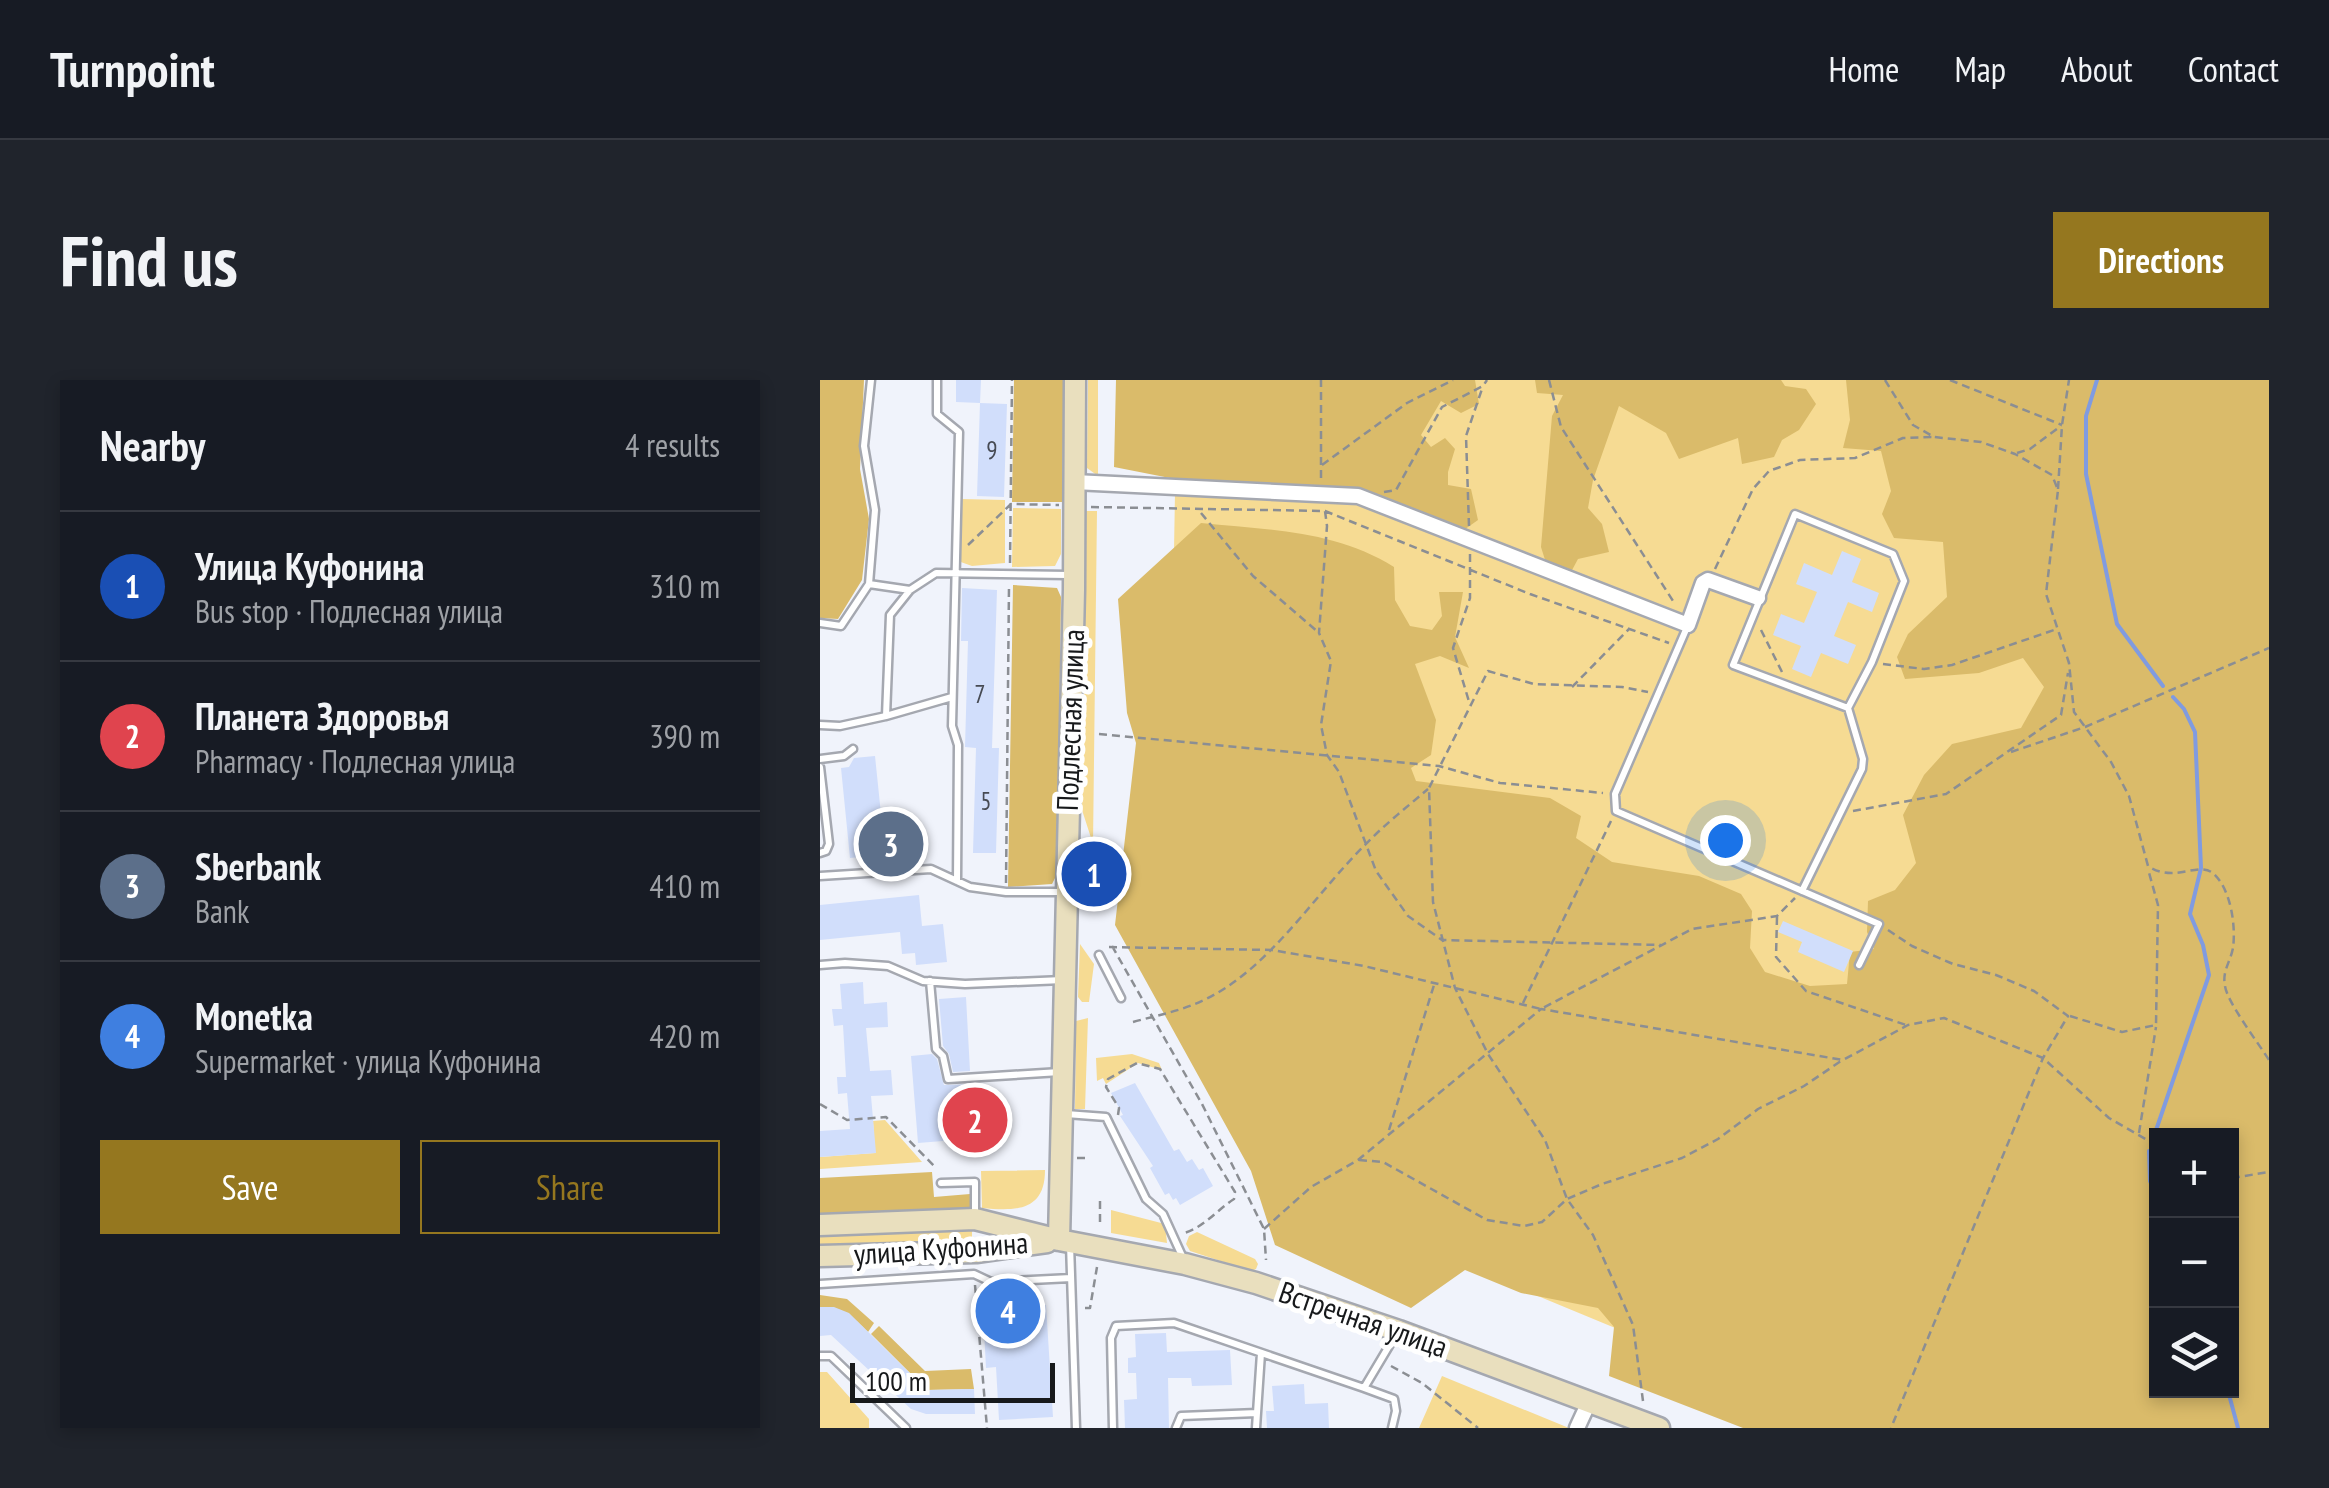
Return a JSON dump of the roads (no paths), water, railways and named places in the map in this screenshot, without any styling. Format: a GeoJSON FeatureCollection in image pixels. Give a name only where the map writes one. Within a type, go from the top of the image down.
{"type":"FeatureCollection","features":[{"type":"Feature","properties":{"kind":"main road","name":"Подлесная улица"},"geometry":{"type":"LineString","coordinates":[[1065,1241],[1062,1072],[1076,380]]}},
{"type":"Feature","properties":{"kind":"main road","name":"улица Куфонина"},"geometry":{"type":"LineString","coordinates":[[820,1224],[975,1219],[1065,1241]]}},
{"type":"Feature","properties":{"kind":"main road","name":"улица Куфонина"},"geometry":{"type":"LineString","coordinates":[[820,1256],[976,1252],[1065,1241]]}},
{"type":"Feature","properties":{"kind":"main road","name":"Встречная улица"},"geometry":{"type":"LineString","coordinates":[[1065,1241],[1185,1264],[1268,1287],[1652,1425]]}},
{"type":"Feature","properties":{"kind":"street"},"geometry":{"type":"LineString","coordinates":[[1074,482],[1358,496],[1688,625],[1703,583],[1712,580],[1756,604]]}},
{"type":"Feature","properties":{"kind":"street"},"geometry":{"type":"LineString","coordinates":[[1577,1428],[1589,1402]]}},
{"type":"Feature","properties":{"kind":"lane"},"geometry":{"type":"LineString","coordinates":[[820,623],[841,626],[869,584],[875,510],[864,446],[871,380]]}},
{"type":"Feature","properties":{"kind":"lane"},"geometry":{"type":"LineString","coordinates":[[937,380],[937,414],[959,432],[952,697],[952,726],[958,746],[958,881]]}},
{"type":"Feature","properties":{"kind":"lane"},"geometry":{"type":"LineString","coordinates":[[1802,891],[1864,764],[1848,708],[1872,662],[1904,580],[1893,554],[1795,514],[1733,664],[1848,708]]}},
{"type":"Feature","properties":{"kind":"lane"},"geometry":{"type":"LineString","coordinates":[[886,716],[890,615],[910,590],[936,573],[1074,575]]}},
{"type":"Feature","properties":{"kind":"lane"},"geometry":{"type":"LineString","coordinates":[[869,584],[910,590]]}},
{"type":"Feature","properties":{"kind":"lane"},"geometry":{"type":"LineString","coordinates":[[1688,625],[1615,794],[1616,810],[1878,924],[1859,965]]}},
{"type":"Feature","properties":{"kind":"lane"},"geometry":{"type":"LineString","coordinates":[[820,725],[840,726],[952,697]]}},
{"type":"Feature","properties":{"kind":"lane"},"geometry":{"type":"LineString","coordinates":[[820,759],[844,756],[853,750]]}},
{"type":"Feature","properties":{"kind":"lane"},"geometry":{"type":"LineString","coordinates":[[820,767],[828,844],[826,851],[820,853]]}},
{"type":"Feature","properties":{"kind":"lane"},"geometry":{"type":"LineString","coordinates":[[820,876],[931,869],[970,887],[1006,892],[1066,892]]}},
{"type":"Feature","properties":{"kind":"lane"},"geometry":{"type":"LineString","coordinates":[[1099,955],[1121,998]]}},
{"type":"Feature","properties":{"kind":"lane"},"geometry":{"type":"LineString","coordinates":[[820,965],[845,962],[888,966],[930,981],[1064,980]]}},
{"type":"Feature","properties":{"kind":"lane"},"geometry":{"type":"LineString","coordinates":[[930,981],[936,1050],[943,1056],[948,1078],[1062,1072]]}},
{"type":"Feature","properties":{"kind":"lane"},"geometry":{"type":"LineString","coordinates":[[1062,1113],[1102,1116],[1108,1120],[1146,1199],[1163,1214],[1185,1264]]}},
{"type":"Feature","properties":{"kind":"lane"},"geometry":{"type":"LineString","coordinates":[[941,1183],[975,1182],[975,1219]]}},
{"type":"Feature","properties":{"kind":"lane"},"geometry":{"type":"LineString","coordinates":[[1065,1241],[1072,1278],[1076,1428]]}},
{"type":"Feature","properties":{"kind":"lane"},"geometry":{"type":"LineString","coordinates":[[820,1284],[974,1274],[991,1282],[1072,1278]]}},
{"type":"Feature","properties":{"kind":"lane"},"geometry":{"type":"LineString","coordinates":[[1114,1428],[1111,1338],[1116,1326],[1174,1323],[1394,1399],[1392,1428]]}},
{"type":"Feature","properties":{"kind":"lane"},"geometry":{"type":"LineString","coordinates":[[1364,1388],[1398,1331]]}},
{"type":"Feature","properties":{"kind":"lane"},"geometry":{"type":"LineString","coordinates":[[1256,1428],[1260,1353]]}},
{"type":"Feature","properties":{"kind":"lane"},"geometry":{"type":"LineString","coordinates":[[820,1356],[831,1356],[906,1428]]}},
{"type":"Feature","properties":{"kind":"lane"},"geometry":{"type":"LineString","coordinates":[[1176,1428],[1181,1416],[1257,1413]]}},
{"type":"Feature","properties":{"kind":"waterway"},"geometry":{"type":"LineString","coordinates":[[2097,380],[2086,416],[2086,474],[2117,624],[2163,686]]}},
{"type":"Feature","properties":{"kind":"waterway"},"geometry":{"type":"LineString","coordinates":[[2157,1128],[2209,975],[2203,945],[2190,914],[2201,868],[2195,732],[2173,697]]}},
{"type":"Feature","properties":{"kind":"waterway"},"geometry":{"type":"LineString","coordinates":[[2230,1398],[2238,1428]]}},
{"type":"Feature","properties":{"kind":"place","name":"Sberbank"},"geometry":{"type":"Point","coordinates":[891,844]}},
{"type":"Feature","properties":{"kind":"place","name":"Улица Куфонина"},"geometry":{"type":"Point","coordinates":[1094,874]}},
{"type":"Feature","properties":{"kind":"place","name":"Планета Здоровья"},"geometry":{"type":"Point","coordinates":[975,1120]}},
{"type":"Feature","properties":{"kind":"place","name":"Monetka"},"geometry":{"type":"Point","coordinates":[1008,1311]}}]}
